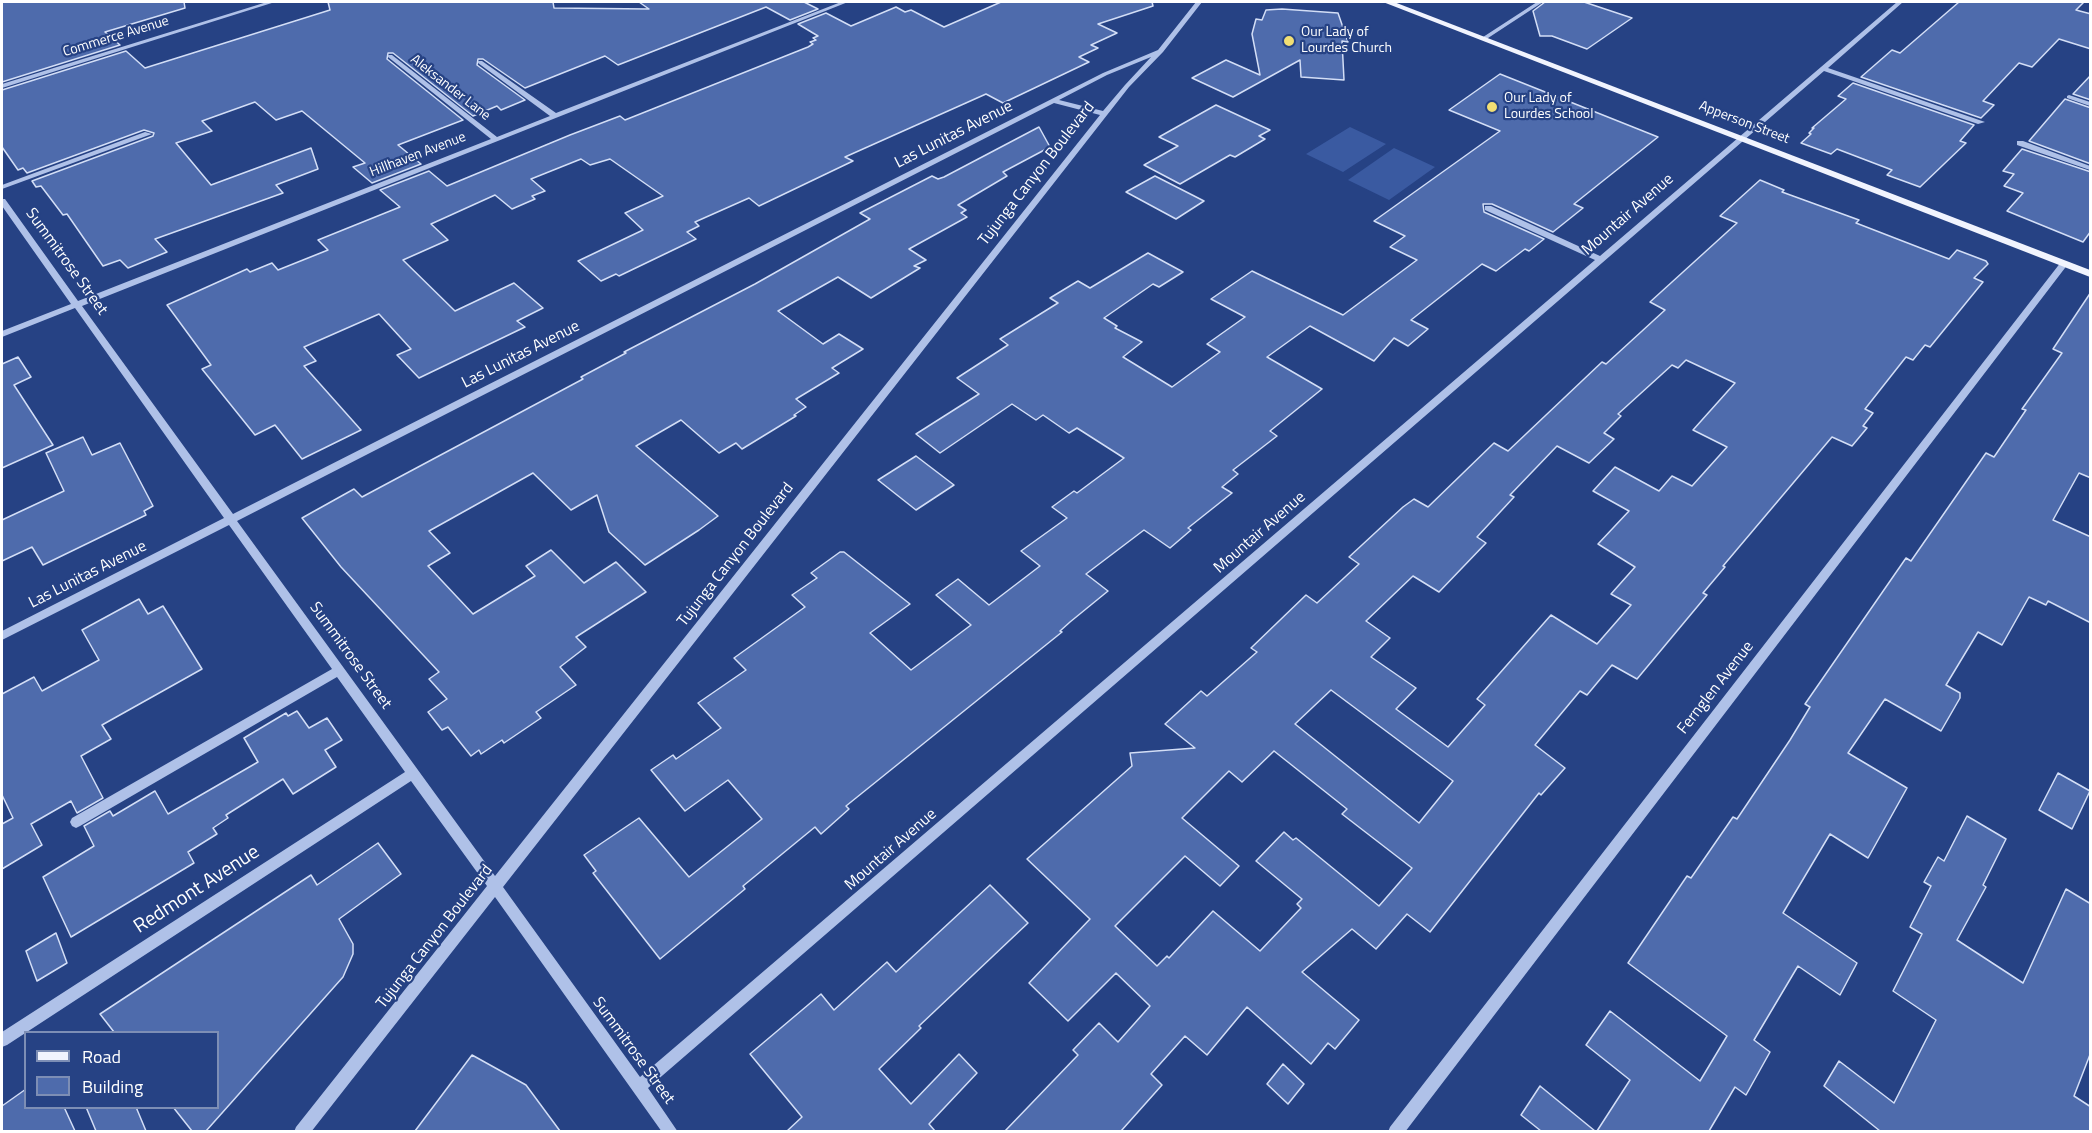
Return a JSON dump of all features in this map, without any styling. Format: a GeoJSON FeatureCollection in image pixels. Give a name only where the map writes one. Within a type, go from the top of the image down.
{"type":"FeatureCollection","features":[{"type":"Feature","properties":{"kind":"main road","name":"Apperson Street"},"geometry":{"type":"LineString","coordinates":[[1387,2],[2091,274]]}},
{"type":"Feature","properties":{"kind":"street","name":"Commerce Avenue"},"geometry":{"type":"LineString","coordinates":[[2,86],[272,2]]}},
{"type":"Feature","properties":{"kind":"street","name":"Hillhaven Avenue"},"geometry":{"type":"LineString","coordinates":[[2,334],[840,2]]}},
{"type":"Feature","properties":{"kind":"street","name":"Tujunga Canyon Boulevard"},"geometry":{"type":"LineString","coordinates":[[301,1131],[1105,114],[1161,51],[1199,2]]}},
{"type":"Feature","properties":{"kind":"street"},"geometry":{"type":"LineString","coordinates":[[1483,39],[1540,2]]}},
{"type":"Feature","properties":{"kind":"street","name":"Mountair Avenue"},"geometry":{"type":"LineString","coordinates":[[639,1087],[1900,2]]}},
{"type":"Feature","properties":{"kind":"street","name":"Las Lunitas Avenue"},"geometry":{"type":"LineString","coordinates":[[2,636],[1106,74],[1161,51]]}},
{"type":"Feature","properties":{"kind":"street","name":"Aleksander Lane"},"geometry":{"type":"LineString","coordinates":[[390,56],[495,139]]}},
{"type":"Feature","properties":{"kind":"street"},"geometry":{"type":"LineString","coordinates":[[480,62],[555,116]]}},
{"type":"Feature","properties":{"kind":"street"},"geometry":{"type":"LineString","coordinates":[[1822,68],[1981,122]]}},
{"type":"Feature","properties":{"kind":"street"},"geometry":{"type":"LineString","coordinates":[[2069,97],[2091,104]]}},
{"type":"Feature","properties":{"kind":"street"},"geometry":{"type":"LineString","coordinates":[[1054,101],[1105,114]]}},
{"type":"Feature","properties":{"kind":"street"},"geometry":{"type":"LineString","coordinates":[[2,187],[148,134]]}},
{"type":"Feature","properties":{"kind":"street"},"geometry":{"type":"LineString","coordinates":[[2020,143],[2091,168]]}},
{"type":"Feature","properties":{"kind":"street","name":"Summitrose Street"},"geometry":{"type":"LineString","coordinates":[[2,201],[671,1131]]}},
{"type":"Feature","properties":{"kind":"street"},"geometry":{"type":"LineString","coordinates":[[1488,208],[1600,259]]}},
{"type":"Feature","properties":{"kind":"street","name":"Fernglen Avenue"},"geometry":{"type":"LineString","coordinates":[[1395,1131],[2064,264]]}},
{"type":"Feature","properties":{"kind":"street"},"geometry":{"type":"LineString","coordinates":[[76,822],[339,670]]}},
{"type":"Feature","properties":{"kind":"street","name":"Redmont Avenue"},"geometry":{"type":"LineString","coordinates":[[2,1040],[413,773]]}},
{"type":"Feature","properties":{"kind":"shaded area"},"geometry":{"type":"Polygon","coordinates":[[[1350,127],[1386,144],[1343,172],[1306,154],[1350,127]]]}},
{"type":"Feature","properties":{"kind":"shaded area"},"geometry":{"type":"Polygon","coordinates":[[[1394,148],[1435,167],[1389,200],[1348,180],[1394,148]]]}},
{"type":"Feature","properties":{"kind":"building"},"geometry":{"type":"Polygon","coordinates":[[[2,2],[184,2],[185,8],[105,32],[120,45],[2,82],[2,2]]]}},
{"type":"Feature","properties":{"kind":"building"},"geometry":{"type":"Polygon","coordinates":[[[328,2],[553,2],[554,8],[649,9],[639,2],[804,2],[818,9],[790,20],[766,7],[618,65],[605,56],[525,88],[483,59],[478,59],[477,65],[525,100],[501,110],[497,106],[473,116],[393,53],[388,53],[387,59],[463,120],[398,145],[421,164],[372,183],[353,167],[365,163],[302,111],[276,120],[255,102],[202,121],[212,131],[176,143],[211,185],[311,148],[318,169],[276,185],[283,193],[155,239],[167,252],[128,268],[120,260],[103,266],[67,214],[63,215],[41,186],[36,187],[32,181],[153,136],[154,133],[144,130],[27,173],[23,168],[18,170],[2,147],[2,90],[126,51],[145,68],[330,10],[328,2]]]}},
{"type":"Feature","properties":{"kind":"building"},"geometry":{"type":"Polygon","coordinates":[[[1001,2],[1152,2],[1153,6],[1098,24],[1117,33],[1091,45],[1098,48],[1079,57],[1089,62],[1003,103],[986,94],[845,157],[853,161],[759,206],[749,198],[695,222],[699,226],[687,232],[696,239],[619,276],[616,274],[601,281],[578,261],[643,230],[625,213],[663,196],[610,159],[590,165],[581,159],[531,179],[545,191],[532,196],[535,199],[512,209],[495,195],[431,224],[448,240],[403,260],[455,311],[514,283],[543,308],[517,321],[525,327],[419,378],[397,355],[411,349],[379,314],[304,347],[316,361],[304,366],[361,430],[302,459],[275,425],[255,435],[202,369],[211,365],[167,305],[247,269],[250,272],[272,263],[278,270],[328,250],[318,240],[400,207],[380,190],[429,171],[447,186],[570,135],[620,116],[625,120],[808,47],[813,44],[810,42],[816,40],[813,38],[818,36],[798,24],[826,13],[851,26],[896,7],[905,12],[911,10],[944,27],[1001,2]]]}},
{"type":"Feature","properties":{"kind":"building"},"geometry":{"type":"Polygon","coordinates":[[[1545,2],[1584,2],[1632,18],[1587,49],[1552,36],[1540,36],[1533,11],[1545,2]]]}},
{"type":"Feature","properties":{"kind":"building"},"geometry":{"type":"Polygon","coordinates":[[[1959,2],[2084,2],[2076,10],[2091,14],[2091,49],[2059,39],[2032,67],[2019,63],[1983,101],[1994,105],[1981,118],[1861,77],[1892,50],[1900,53],[1959,2]]]}},
{"type":"Feature","properties":{"kind":"building"},"geometry":{"type":"Polygon","coordinates":[[[1266,10],[1338,13],[1348,42],[1342,41],[1344,80],[1301,77],[1300,60],[1233,97],[1192,78],[1226,60],[1260,75],[1252,34],[1256,19],[1262,20],[1266,10]]]}},
{"type":"Feature","properties":{"kind":"building"},"geometry":{"type":"Polygon","coordinates":[[[1500,74],[1658,137],[1574,204],[1583,208],[1553,232],[1492,204],[1483,204],[1484,212],[1544,239],[1529,251],[1525,249],[1496,271],[1482,264],[1411,320],[1428,329],[1408,346],[1394,338],[1374,361],[1310,326],[1267,357],[1322,389],[1270,431],[1277,436],[1233,470],[1238,474],[1222,487],[1232,493],[1188,528],[1191,530],[1170,548],[1144,530],[1086,574],[1108,591],[1060,631],[1062,632],[846,806],[849,809],[821,834],[815,827],[743,886],[745,889],[660,959],[593,873],[596,871],[584,855],[639,818],[689,877],[762,819],[728,780],[685,811],[651,770],[673,755],[676,759],[721,728],[698,703],[746,670],[734,658],[805,607],[792,595],[817,578],[811,573],[840,552],[844,552],[910,604],[870,633],[911,670],[971,625],[936,595],[958,579],[989,605],[1040,566],[1021,551],[1067,518],[1052,507],[1074,491],[1077,493],[1124,458],[1077,428],[1069,433],[1043,415],[1036,420],[1012,404],[940,453],[916,434],[979,394],[957,378],[1008,345],[1000,339],[1058,303],[1050,298],[1078,281],[1090,288],[1148,253],[1183,272],[1159,287],[1153,284],[1104,318],[1117,326],[1115,328],[1142,342],[1123,357],[1172,387],[1220,352],[1207,344],[1245,317],[1211,299],[1252,271],[1343,315],[1417,260],[1390,247],[1405,236],[1374,221],[1500,131],[1449,110],[1500,74]]]}},
{"type":"Feature","properties":{"kind":"building"},"geometry":{"type":"Polygon","coordinates":[[[2091,75],[2091,100],[2073,94],[2091,75]]]}},
{"type":"Feature","properties":{"kind":"building"},"geometry":{"type":"Polygon","coordinates":[[[1853,83],[1974,125],[1960,141],[1966,143],[1920,187],[1887,175],[1892,170],[1837,149],[1831,154],[1801,143],[1811,134],[1809,133],[1814,128],[1812,128],[1846,99],[1838,96],[1853,83]]]}},
{"type":"Feature","properties":{"kind":"building"},"geometry":{"type":"Polygon","coordinates":[[[2065,99],[2091,108],[2091,164],[2029,141],[2065,99]]]}},
{"type":"Feature","properties":{"kind":"building"},"geometry":{"type":"Polygon","coordinates":[[[1216,105],[1270,130],[1259,136],[1265,139],[1235,157],[1230,155],[1180,184],[1144,165],[1178,146],[1159,137],[1216,105]]]}},
{"type":"Feature","properties":{"kind":"building"},"geometry":{"type":"Polygon","coordinates":[[[1039,127],[1050,147],[1003,172],[1007,176],[958,205],[966,210],[961,213],[967,217],[909,249],[926,260],[914,266],[920,268],[871,298],[838,277],[778,311],[823,344],[839,334],[863,349],[832,368],[839,373],[796,399],[806,407],[794,415],[796,416],[742,449],[736,443],[719,453],[681,420],[636,446],[718,516],[699,530],[645,565],[609,532],[597,495],[571,510],[533,473],[429,531],[450,553],[428,566],[473,614],[535,576],[526,566],[551,550],[584,583],[616,562],[646,592],[576,637],[586,647],[560,667],[576,685],[536,712],[541,718],[504,743],[502,740],[481,754],[479,750],[471,756],[448,727],[442,730],[428,712],[447,699],[429,679],[439,672],[341,567],[302,518],[354,489],[362,497],[583,379],[581,377],[626,353],[624,352],[755,284],[870,219],[860,213],[932,176],[938,179],[944,177],[1039,127]]]}},
{"type":"Feature","properties":{"kind":"building"},"geometry":{"type":"Polygon","coordinates":[[[2022,149],[2091,172],[2091,231],[2083,242],[2007,211],[2023,193],[2004,186],[2014,174],[2003,171],[2022,149]]]}},
{"type":"Feature","properties":{"kind":"building"},"geometry":{"type":"Polygon","coordinates":[[[1155,176],[1204,201],[1176,219],[1126,192],[1155,176]]]}},
{"type":"Feature","properties":{"kind":"building"},"geometry":{"type":"Polygon","coordinates":[[[1760,180],[1784,190],[1782,192],[1859,220],[1856,223],[1949,259],[1957,250],[1986,261],[1988,264],[1974,278],[1983,282],[1930,347],[1925,345],[1913,360],[1906,357],[1865,409],[1873,413],[1863,426],[1867,428],[1852,446],[1832,437],[1723,566],[1725,567],[1703,593],[1707,595],[1637,679],[1612,665],[1587,695],[1580,691],[1535,745],[1565,768],[1541,795],[1539,793],[1430,932],[1407,914],[1376,949],[1352,929],[1302,972],[1359,1020],[1335,1049],[1328,1043],[1311,1064],[1247,1007],[1207,1055],[1185,1036],[1151,1074],[1162,1085],[1121,1131],[1005,1131],[1078,1055],[1073,1050],[1099,1023],[1118,1042],[1150,1006],[1116,973],[1068,1021],[1029,983],[1090,919],[1027,859],[1132,766],[1130,753],[1195,748],[1165,724],[1201,691],[1207,696],[1257,652],[1251,648],[1306,595],[1317,603],[1359,564],[1349,557],[1403,507],[1414,499],[1428,507],[1494,443],[1508,451],[1602,362],[1606,364],[1665,310],[1650,302],[1737,223],[1720,216],[1760,180]],[[1686,360],[1678,368],[1672,365],[1618,414],[1621,416],[1604,433],[1614,439],[1589,463],[1557,446],[1510,495],[1514,497],[1477,537],[1486,543],[1439,592],[1413,576],[1366,621],[1390,638],[1371,657],[1416,688],[1396,709],[1448,747],[1485,705],[1477,699],[1551,615],[1597,644],[1631,605],[1611,594],[1635,567],[1598,544],[1629,511],[1593,491],[1615,467],[1659,491],[1672,476],[1692,486],[1727,447],[1693,430],[1735,383],[1686,360]],[[1331,690],[1295,724],[1419,823],[1453,781],[1331,690]],[[1274,751],[1242,782],[1229,771],[1182,818],[1239,866],[1220,886],[1185,856],[1115,926],[1157,966],[1167,956],[1169,958],[1213,911],[1260,951],[1301,908],[1297,904],[1302,899],[1256,861],[1284,832],[1293,840],[1296,838],[1379,906],[1412,868],[1342,814],[1347,809],[1274,751]]]}},
{"type":"Feature","properties":{"kind":"building"},"geometry":{"type":"Polygon","coordinates":[[[2091,292],[2091,478],[2079,473],[2053,520],[2091,537],[2091,623],[2048,601],[2046,605],[2029,597],[2002,645],[1978,632],[1946,685],[1960,693],[1960,698],[1941,731],[1885,699],[1848,753],[1907,788],[1868,858],[1830,834],[1783,913],[1857,963],[1840,995],[1798,966],[1754,1040],[1770,1052],[1746,1095],[1735,1087],[1709,1131],[1597,1131],[1630,1080],[1586,1045],[1610,1011],[1700,1081],[1727,1036],[1628,963],[1687,876],[1691,878],[1733,817],[1737,819],[1810,707],[1805,704],[1906,558],[1911,561],[1986,453],[1994,457],[2026,410],[2022,409],[2062,353],[2053,349],[2091,292]]]}},
{"type":"Feature","properties":{"kind":"building"},"geometry":{"type":"Polygon","coordinates":[[[18,357],[31,377],[14,385],[53,445],[2,468],[2,364],[18,357]]]}},
{"type":"Feature","properties":{"kind":"building"},"geometry":{"type":"Polygon","coordinates":[[[83,437],[92,455],[120,443],[153,506],[144,511],[146,515],[43,565],[32,547],[2,561],[2,520],[64,491],[46,453],[83,437]]]}},
{"type":"Feature","properties":{"kind":"building"},"geometry":{"type":"Polygon","coordinates":[[[916,456],[954,485],[916,510],[878,480],[916,456]]]}},
{"type":"Feature","properties":{"kind":"building"},"geometry":{"type":"Polygon","coordinates":[[[139,599],[148,614],[163,606],[202,669],[102,725],[111,739],[81,756],[103,798],[77,813],[71,801],[31,824],[42,845],[2,869],[2,824],[13,818],[2,795],[2,694],[34,677],[42,691],[99,660],[82,630],[139,599]]]}},
{"type":"Feature","properties":{"kind":"building"},"geometry":{"type":"Polygon","coordinates":[[[297,711],[309,728],[327,718],[342,740],[325,750],[336,767],[293,794],[283,779],[226,815],[228,818],[213,828],[217,834],[188,852],[194,863],[71,937],[43,877],[94,846],[84,826],[110,811],[113,816],[155,791],[168,814],[258,762],[244,738],[286,713],[288,716],[297,711]]]}},
{"type":"Feature","properties":{"kind":"building"},"geometry":{"type":"Polygon","coordinates":[[[2058,773],[2090,791],[2072,829],[2039,810],[2058,773]]]}},
{"type":"Feature","properties":{"kind":"building"},"geometry":{"type":"Polygon","coordinates":[[[1967,816],[2006,839],[1983,885],[1986,887],[1957,940],[2023,983],[2066,889],[2091,904],[2091,1052],[2074,1096],[2091,1107],[2091,1131],[1880,1131],[1824,1086],[1839,1061],[1894,1103],[1936,1020],[1893,991],[1922,934],[1910,927],[1931,886],[1924,882],[1938,857],[1944,861],[1967,816]]]}},
{"type":"Feature","properties":{"kind":"building"},"geometry":{"type":"Polygon","coordinates":[[[378,843],[401,874],[339,919],[353,944],[353,954],[343,977],[206,1131],[192,1131],[175,1109],[219,1109],[219,1031],[113,1031],[100,1014],[311,875],[317,885],[378,843]]]}},
{"type":"Feature","properties":{"kind":"building"},"geometry":{"type":"Polygon","coordinates":[[[990,885],[1028,923],[919,1026],[921,1028],[879,1069],[911,1104],[959,1054],[977,1073],[929,1124],[935,1131],[787,1131],[802,1117],[750,1054],[821,994],[834,1010],[887,962],[896,972],[990,885]]]}},
{"type":"Feature","properties":{"kind":"building"},"geometry":{"type":"Polygon","coordinates":[[[56,933],[67,963],[37,981],[26,951],[56,933]]]}},
{"type":"Feature","properties":{"kind":"building"},"geometry":{"type":"Polygon","coordinates":[[[472,1055],[526,1085],[560,1131],[415,1131],[472,1055]]]}},
{"type":"Feature","properties":{"kind":"building"},"geometry":{"type":"Polygon","coordinates":[[[1283,1064],[1304,1084],[1288,1104],[1267,1084],[1283,1064]]]}},
{"type":"Feature","properties":{"kind":"building"},"geometry":{"type":"Polygon","coordinates":[[[1540,1086],[1595,1131],[1541,1131],[1521,1115],[1540,1086]]]}},
{"type":"Feature","properties":{"kind":"building"},"geometry":{"type":"Polygon","coordinates":[[[24,1090],[24,1109],[65,1109],[75,1131],[2,1131],[2,1106],[24,1090]]]}},
{"type":"Feature","properties":{"kind":"building"},"geometry":{"type":"Polygon","coordinates":[[[87,1109],[137,1109],[146,1131],[96,1131],[87,1109]]]}},
{"type":"Feature","properties":{"kind":"place","name":"Our Lady of Lourdes Church"},"geometry":{"type":"Point","coordinates":[1289,41]}},
{"type":"Feature","properties":{"kind":"place","name":"Our Lady of Lourdes School"},"geometry":{"type":"Point","coordinates":[1492,107]}}]}
